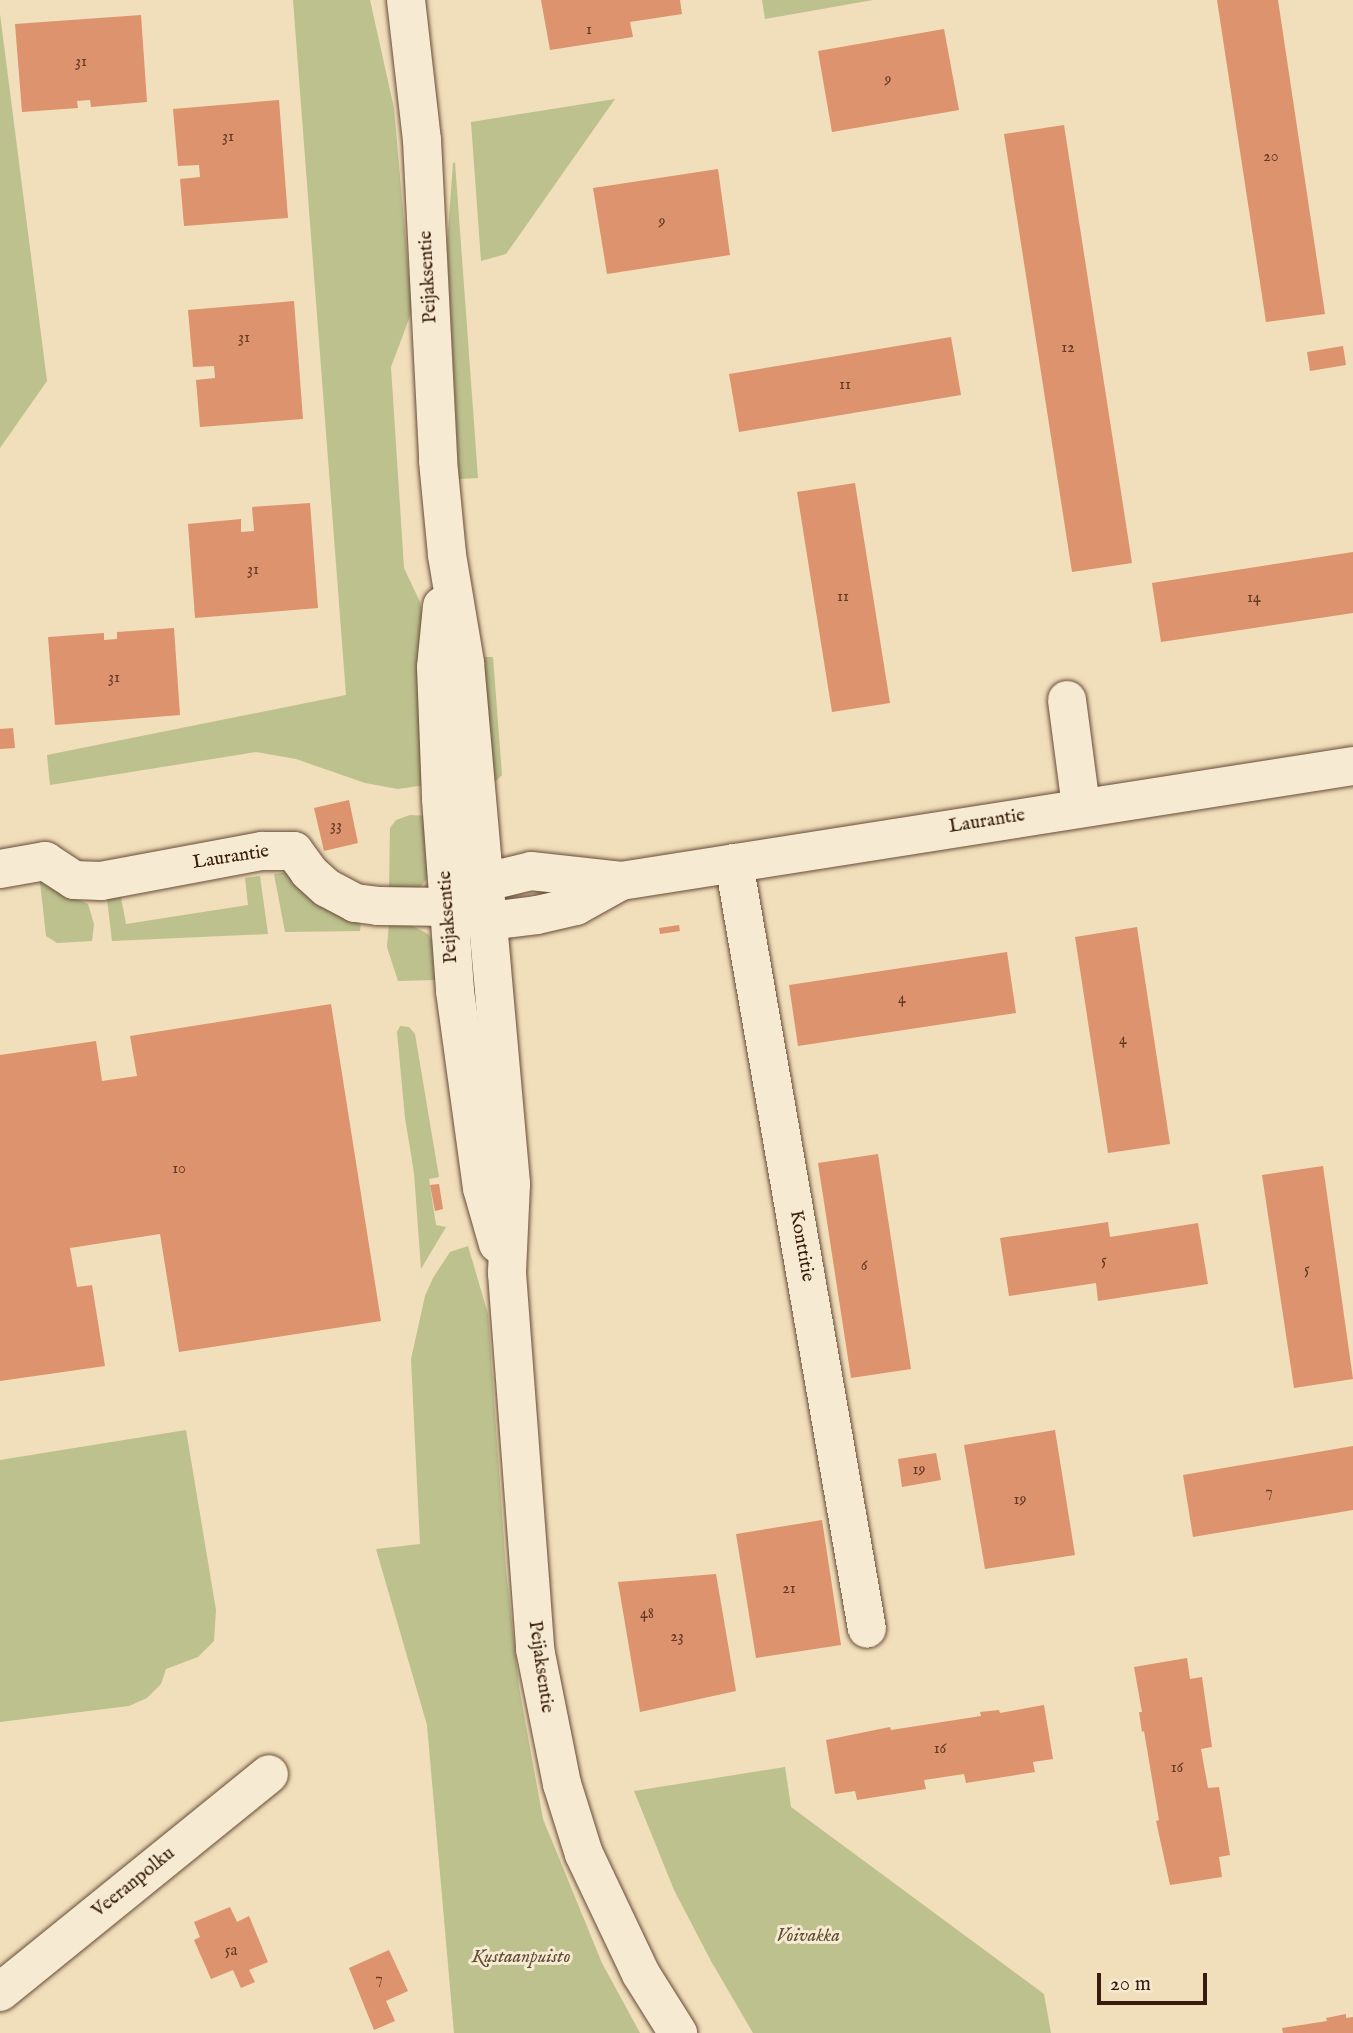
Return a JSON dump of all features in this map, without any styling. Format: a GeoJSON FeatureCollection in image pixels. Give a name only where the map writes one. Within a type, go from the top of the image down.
{"type":"FeatureCollection","features":[{"type":"Feature","properties":{"kind":"street","name":"Peijaksentie"},"geometry":{"type":"LineString","coordinates":[[406,0],[422,140],[438,461],[447,555],[465,663],[511,1184],[507,1273],[535,1649],[545,1712],[562,1784],[584,1854],[641,1974],[678,2033]]}},
{"type":"Feature","properties":{"kind":"street","name":"Peijaksentie"},"geometry":{"type":"LineString","coordinates":[[447,555],[436,667],[455,991],[482,1188],[507,1273]]}},
{"type":"Feature","properties":{"kind":"street"},"geometry":{"type":"LineString","coordinates":[[1067,700],[1081,807]]}},
{"type":"Feature","properties":{"kind":"street","name":"Laurantie"},"geometry":{"type":"LineString","coordinates":[[449,907],[486,882],[531,871],[621,881],[1353,766]]}},
{"type":"Feature","properties":{"kind":"street","name":"Laurantie"},"geometry":{"type":"LineString","coordinates":[[0,869],[45,862],[75,880],[101,881],[262,851],[294,851],[309,872],[327,888],[355,902],[378,906],[449,907],[489,921],[537,915],[576,906],[621,881]]}},
{"type":"Feature","properties":{"kind":"street","name":"Konttitie"},"geometry":{"type":"LineString","coordinates":[[734,863],[867,1629]]}},
{"type":"Feature","properties":{"kind":"street","name":"Veeranpolku"},"geometry":{"type":"LineString","coordinates":[[0,1992],[269,1774]]}},
{"type":"Feature","properties":{"kind":"green space"},"geometry":{"type":"Polygon","coordinates":[[[293,0],[370,0],[394,108],[412,311],[391,367],[404,568],[420,602],[426,632],[425,785],[398,789],[365,783],[296,759],[256,752],[50,785],[47,755],[346,695],[293,0]]]}},
{"type":"Feature","properties":{"kind":"green space"},"geometry":{"type":"Polygon","coordinates":[[[762,0],[873,0],[765,19],[762,0]]]}},
{"type":"Feature","properties":{"kind":"green space"},"geometry":{"type":"Polygon","coordinates":[[[0,14],[47,381],[0,448],[0,14]]]}},
{"type":"Feature","properties":{"kind":"green space"},"geometry":{"type":"Polygon","coordinates":[[[615,99],[506,254],[481,261],[471,122],[615,99]]]}},
{"type":"Feature","properties":{"kind":"green space"},"geometry":{"type":"Polygon","coordinates":[[[455,162],[478,478],[459,479],[447,245],[455,162]]]}},
{"type":"Feature","properties":{"kind":"green space"},"geometry":{"type":"Polygon","coordinates":[[[474,657],[493,657],[502,775],[496,781],[487,782],[474,657]]]}},
{"type":"Feature","properties":{"kind":"green space"},"geometry":{"type":"Polygon","coordinates":[[[410,815],[428,816],[428,878],[419,888],[389,891],[390,828],[396,820],[410,815]]]}},
{"type":"Feature","properties":{"kind":"green space"},"geometry":{"type":"Polygon","coordinates":[[[289,872],[361,922],[360,931],[285,932],[274,874],[289,872]]]}},
{"type":"Feature","properties":{"kind":"green space"},"geometry":{"type":"Polygon","coordinates":[[[260,876],[268,934],[112,941],[107,899],[121,897],[126,924],[248,905],[245,878],[260,876]]]}},
{"type":"Feature","properties":{"kind":"green space"},"geometry":{"type":"Polygon","coordinates":[[[40,882],[88,904],[94,924],[92,941],[57,943],[46,936],[40,882]]]}},
{"type":"Feature","properties":{"kind":"green space"},"geometry":{"type":"Polygon","coordinates":[[[389,924],[411,925],[428,934],[434,943],[436,980],[398,981],[387,947],[389,924]]]}},
{"type":"Feature","properties":{"kind":"green space"},"geometry":{"type":"Polygon","coordinates":[[[400,1026],[409,1027],[415,1034],[439,1177],[429,1179],[436,1225],[446,1227],[421,1269],[414,1173],[405,1118],[397,1032],[400,1026]]]}},
{"type":"Feature","properties":{"kind":"green space","name":"Kustaanpuisto"},"geometry":{"type":"Polygon","coordinates":[[[468,1246],[488,1314],[506,1569],[519,1687],[543,1819],[602,1963],[640,2033],[454,2033],[427,1725],[376,1549],[420,1544],[411,1359],[425,1296],[433,1278],[450,1252],[468,1246]]]}},
{"type":"Feature","properties":{"kind":"green space"},"geometry":{"type":"Polygon","coordinates":[[[186,1430],[216,1610],[214,1641],[198,1657],[166,1669],[161,1684],[147,1698],[129,1706],[0,1722],[0,1460],[186,1430]]]}},
{"type":"Feature","properties":{"kind":"green space","name":"Voivakka"},"geometry":{"type":"Polygon","coordinates":[[[785,1767],[791,1807],[1044,1994],[1051,2033],[753,2033],[674,1890],[634,1791],[785,1767]]]}},
{"type":"Feature","properties":{"kind":"building"},"geometry":{"type":"Polygon","coordinates":[[[541,0],[680,0],[682,14],[630,22],[633,37],[550,50],[541,0]]]}},
{"type":"Feature","properties":{"kind":"building"},"geometry":{"type":"Polygon","coordinates":[[[1217,0],[1278,0],[1325,314],[1266,322],[1217,0]]]}},
{"type":"Feature","properties":{"kind":"building"},"geometry":{"type":"Polygon","coordinates":[[[141,15],[147,102],[91,107],[90,100],[77,101],[78,108],[22,112],[15,24],[141,15]]]}},
{"type":"Feature","properties":{"kind":"building"},"geometry":{"type":"Polygon","coordinates":[[[944,29],[959,110],[832,132],[818,51],[944,29]]]}},
{"type":"Feature","properties":{"kind":"building"},"geometry":{"type":"Polygon","coordinates":[[[279,100],[288,218],[184,226],[180,179],[200,177],[199,165],[178,166],[173,109],[279,100]]]}},
{"type":"Feature","properties":{"kind":"building"},"geometry":{"type":"Polygon","coordinates":[[[1064,125],[1132,563],[1072,572],[1004,134],[1064,125]]]}},
{"type":"Feature","properties":{"kind":"building"},"geometry":{"type":"Polygon","coordinates":[[[718,169],[730,255],[607,274],[593,188],[718,169]]]}},
{"type":"Feature","properties":{"kind":"building"},"geometry":{"type":"Polygon","coordinates":[[[294,301],[303,419],[200,427],[196,380],[215,378],[214,366],[193,367],[188,310],[294,301]]]}},
{"type":"Feature","properties":{"kind":"building"},"geometry":{"type":"Polygon","coordinates":[[[951,337],[961,395],[739,432],[729,374],[951,337]]]}},
{"type":"Feature","properties":{"kind":"building"},"geometry":{"type":"Polygon","coordinates":[[[1343,346],[1346,365],[1310,371],[1307,352],[1343,346]]]}},
{"type":"Feature","properties":{"kind":"building"},"geometry":{"type":"Polygon","coordinates":[[[855,483],[890,703],[832,712],[797,492],[855,483]]]}},
{"type":"Feature","properties":{"kind":"building"},"geometry":{"type":"Polygon","coordinates":[[[310,503],[318,608],[195,618],[188,524],[241,519],[241,532],[254,531],[252,507],[310,503]]]}},
{"type":"Feature","properties":{"kind":"building"},"geometry":{"type":"Polygon","coordinates":[[[1353,552],[1353,613],[1161,642],[1152,583],[1353,552]]]}},
{"type":"Feature","properties":{"kind":"building"},"geometry":{"type":"Polygon","coordinates":[[[174,628],[180,715],[55,725],[48,637],[104,633],[104,640],[117,639],[117,632],[174,628]]]}},
{"type":"Feature","properties":{"kind":"building"},"geometry":{"type":"Polygon","coordinates":[[[13,728],[15,748],[0,749],[0,729],[13,728]]]}},
{"type":"Feature","properties":{"kind":"building"},"geometry":{"type":"Polygon","coordinates":[[[349,800],[358,843],[324,851],[314,808],[349,800]]]}},
{"type":"Feature","properties":{"kind":"building"},"geometry":{"type":"Polygon","coordinates":[[[679,925],[680,931],[660,934],[659,928],[679,925]]]}},
{"type":"Feature","properties":{"kind":"building"},"geometry":{"type":"Polygon","coordinates":[[[1137,927],[1170,1144],[1108,1153],[1075,937],[1137,927]]]}},
{"type":"Feature","properties":{"kind":"building"},"geometry":{"type":"Polygon","coordinates":[[[1007,952],[1016,1013],[798,1046],[789,985],[1007,952]]]}},
{"type":"Feature","properties":{"kind":"building"},"geometry":{"type":"Polygon","coordinates":[[[331,1004],[381,1321],[179,1352],[160,1234],[70,1248],[77,1287],[92,1285],[105,1366],[0,1381],[0,1055],[96,1041],[102,1081],[137,1076],[130,1036],[331,1004]]]}},
{"type":"Feature","properties":{"kind":"building"},"geometry":{"type":"Polygon","coordinates":[[[878,1154],[911,1369],[851,1378],[818,1163],[878,1154]]]}},
{"type":"Feature","properties":{"kind":"building"},"geometry":{"type":"Polygon","coordinates":[[[1323,1166],[1353,1379],[1294,1388],[1262,1175],[1323,1166]]]}},
{"type":"Feature","properties":{"kind":"building"},"geometry":{"type":"Polygon","coordinates":[[[439,1184],[443,1209],[435,1211],[430,1185],[439,1184]]]}},
{"type":"Feature","properties":{"kind":"building"},"geometry":{"type":"Polygon","coordinates":[[[1108,1222],[1110,1237],[1198,1223],[1208,1284],[1098,1301],[1096,1283],[1009,1296],[1000,1238],[1108,1222]]]}},
{"type":"Feature","properties":{"kind":"building"},"geometry":{"type":"Polygon","coordinates":[[[1055,1430],[1075,1555],[985,1569],[964,1445],[1055,1430]]]}},
{"type":"Feature","properties":{"kind":"building"},"geometry":{"type":"Polygon","coordinates":[[[1353,1446],[1353,1510],[1193,1537],[1183,1475],[1353,1446]]]}},
{"type":"Feature","properties":{"kind":"building"},"geometry":{"type":"Polygon","coordinates":[[[936,1453],[941,1480],[902,1487],[898,1459],[936,1453]]]}},
{"type":"Feature","properties":{"kind":"building"},"geometry":{"type":"Polygon","coordinates":[[[822,1520],[841,1645],[756,1658],[736,1534],[822,1520]]]}},
{"type":"Feature","properties":{"kind":"building"},"geometry":{"type":"Polygon","coordinates":[[[716,1574],[736,1691],[640,1712],[618,1582],[716,1574]]]}},
{"type":"Feature","properties":{"kind":"building"},"geometry":{"type":"Polygon","coordinates":[[[1187,1658],[1190,1679],[1202,1677],[1212,1747],[1201,1749],[1208,1788],[1219,1787],[1230,1855],[1219,1857],[1222,1877],[1170,1885],[1156,1821],[1159,1820],[1144,1731],[1142,1732],[1139,1712],[1142,1712],[1134,1667],[1187,1658]]]}},
{"type":"Feature","properties":{"kind":"building"},"geometry":{"type":"Polygon","coordinates":[[[1044,1705],[1053,1759],[1033,1762],[1035,1772],[966,1783],[964,1774],[924,1780],[926,1789],[857,1800],[855,1791],[835,1794],[826,1740],[890,1727],[891,1730],[981,1716],[980,1712],[999,1710],[1000,1713],[1044,1705]]]}},
{"type":"Feature","properties":{"kind":"building"},"geometry":{"type":"Polygon","coordinates":[[[230,1907],[237,1922],[249,1916],[268,1962],[249,1970],[255,1982],[241,1988],[233,1970],[211,1979],[194,1940],[200,1937],[194,1922],[230,1907]]]}},
{"type":"Feature","properties":{"kind":"building"},"geometry":{"type":"Polygon","coordinates":[[[389,1950],[408,1991],[386,2001],[395,2021],[374,2030],[349,1968],[389,1950]]]}},
{"type":"Feature","properties":{"kind":"building"},"geometry":{"type":"Polygon","coordinates":[[[1346,2014],[1346,2018],[1353,2017],[1353,2033],[1283,2033],[1282,2028],[1327,2021],[1326,2018],[1346,2014]]]}}]}
